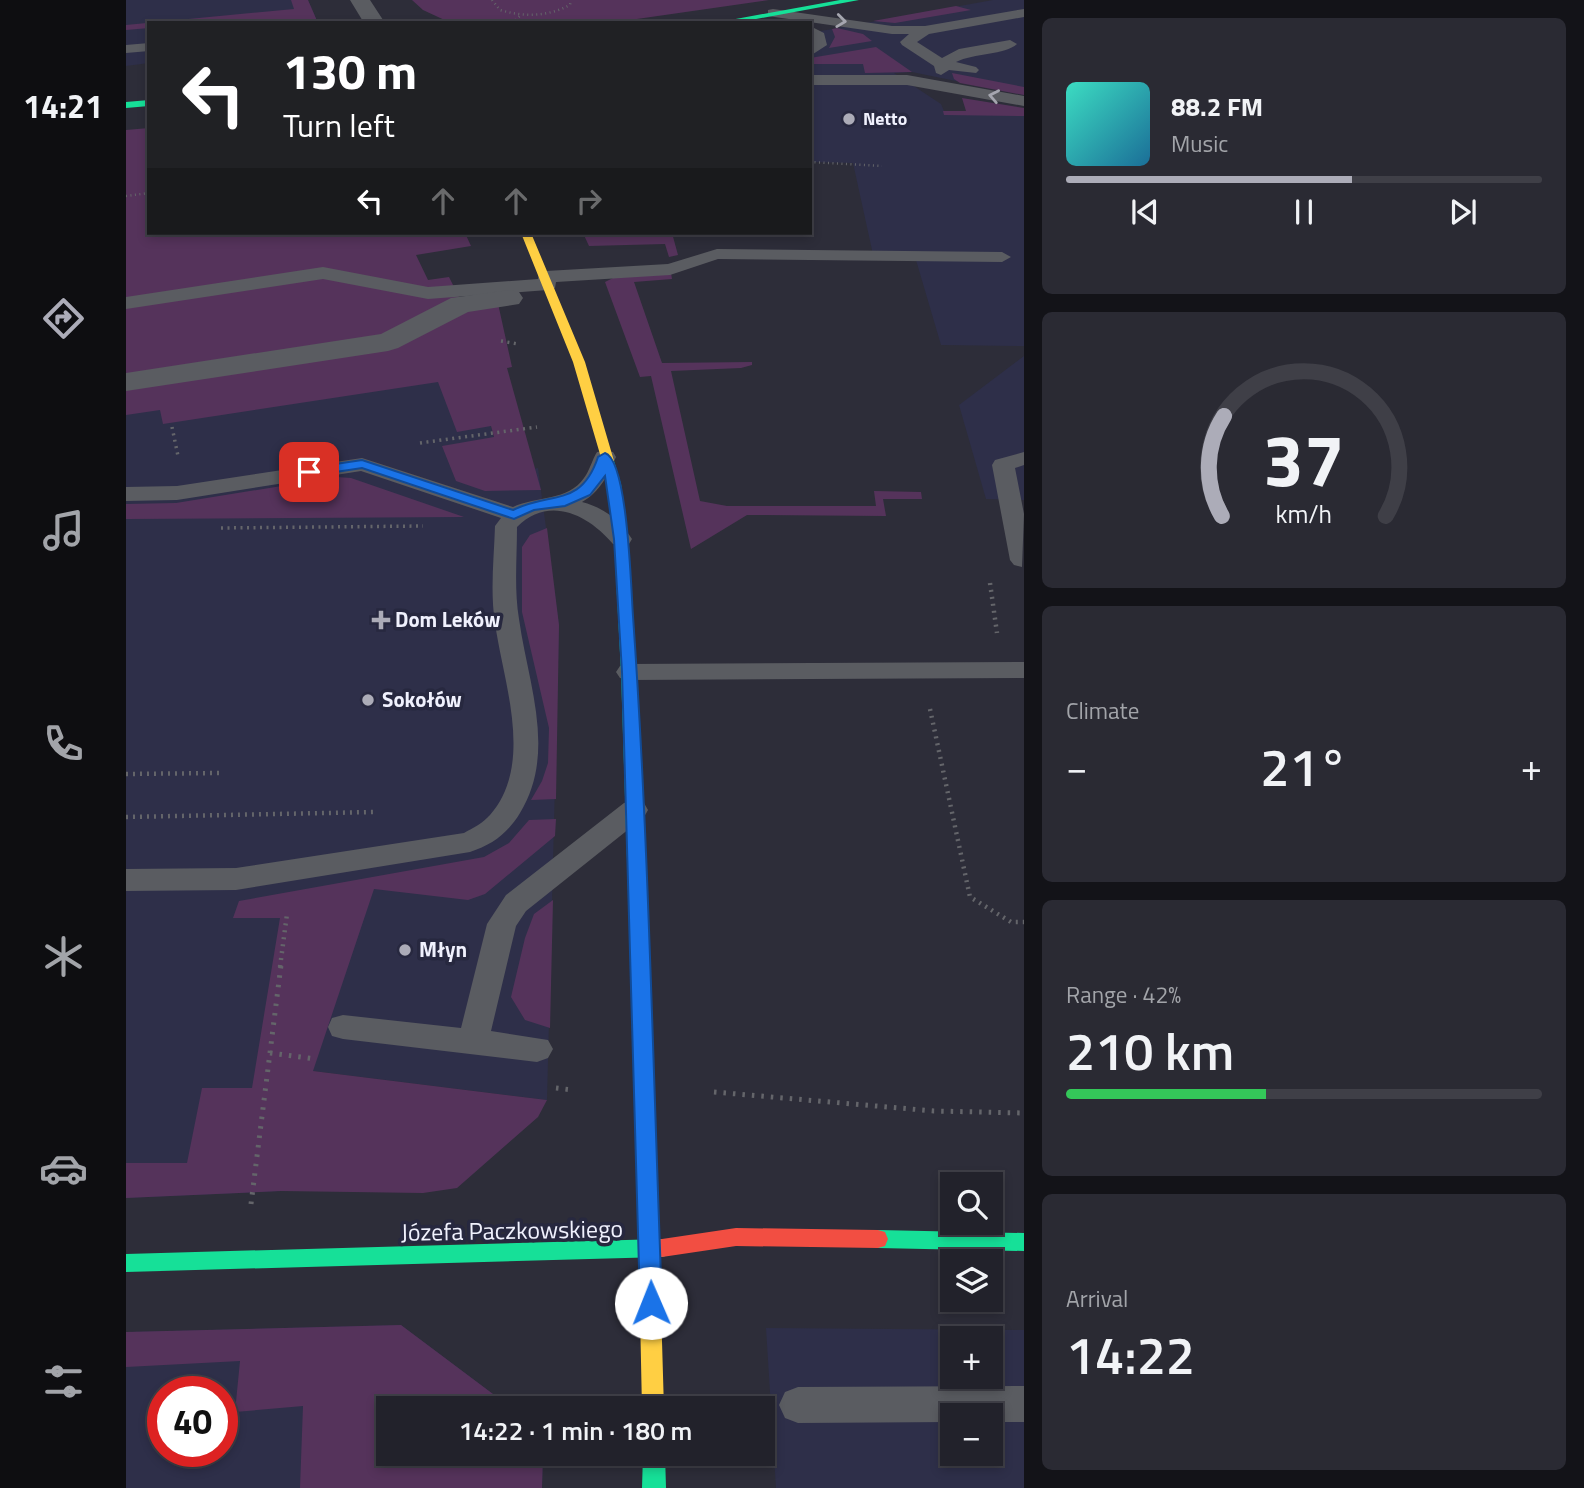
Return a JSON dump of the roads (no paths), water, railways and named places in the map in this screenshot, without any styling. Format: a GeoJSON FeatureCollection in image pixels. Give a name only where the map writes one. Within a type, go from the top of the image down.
{"type":"FeatureCollection","features":[{"type":"Feature","properties":{"kind":"street"},"geometry":{"type":"LineString","coordinates":[[360,0],[374,21]]}},
{"type":"Feature","properties":{"kind":"street"},"geometry":{"type":"LineString","coordinates":[[728,21],[774,18],[855,0]]}},
{"type":"Feature","properties":{"kind":"street"},"geometry":{"type":"LineString","coordinates":[[126,105],[147,103]]}},
{"type":"Feature","properties":{"kind":"street"},"geometry":{"type":"LineString","coordinates":[[527,235],[579,362],[614,484],[621,539],[629,672],[653,1396]]}},
{"type":"Feature","properties":{"kind":"street"},"geometry":{"type":"LineString","coordinates":[[126,382],[388,342],[461,304],[509,298]]}},
{"type":"Feature","properties":{"kind":"street","name":"Józefa Paczkowskiego"},"geometry":{"type":"LineString","coordinates":[[126,1263],[650,1250],[736,1237],[1024,1242]]}},
{"type":"Feature","properties":{"kind":"street"},"geometry":{"type":"LineString","coordinates":[[654,1466],[654,1488]]}},
{"type":"Feature","properties":{"kind":"lane"},"geometry":{"type":"LineString","coordinates":[[812,22],[892,30],[925,30],[1021,14]]}},
{"type":"Feature","properties":{"kind":"lane"},"geometry":{"type":"LineString","coordinates":[[774,18],[804,21]]}},
{"type":"Feature","properties":{"kind":"lane"},"geometry":{"type":"LineString","coordinates":[[967,23],[986,27]]}},
{"type":"Feature","properties":{"kind":"lane"},"geometry":{"type":"LineString","coordinates":[[944,34],[925,30],[907,42],[942,64],[971,70]]}},
{"type":"Feature","properties":{"kind":"lane"},"geometry":{"type":"LineString","coordinates":[[812,31],[819,36],[820,45],[812,51]]}},
{"type":"Feature","properties":{"kind":"lane"},"geometry":{"type":"LineString","coordinates":[[942,64],[964,52],[1001,44]]}},
{"type":"Feature","properties":{"kind":"lane"},"geometry":{"type":"LineString","coordinates":[[126,49],[147,47]]}},
{"type":"Feature","properties":{"kind":"lane"},"geometry":{"type":"LineString","coordinates":[[942,64],[941,78],[963,89]]}},
{"type":"Feature","properties":{"kind":"lane"},"geometry":{"type":"LineString","coordinates":[[812,80],[907,80],[1024,101]]}},
{"type":"Feature","properties":{"kind":"lane"},"geometry":{"type":"LineString","coordinates":[[126,303],[323,273],[428,293],[670,269],[717,254],[1002,257]]}},
{"type":"Feature","properties":{"kind":"lane"},"geometry":{"type":"LineString","coordinates":[[126,880],[236,879],[470,842],[500,824],[521,788],[527,753],[525,725],[507,620],[506,526],[514,515],[531,506],[561,503],[585,492],[598,476],[605,457]]}},
{"type":"Feature","properties":{"kind":"lane"},"geometry":{"type":"LineString","coordinates":[[1023,564],[1003,465],[1024,458]]}},
{"type":"Feature","properties":{"kind":"lane"},"geometry":{"type":"LineString","coordinates":[[126,494],[177,493],[362,464],[514,515]]}},
{"type":"Feature","properties":{"kind":"lane"},"geometry":{"type":"LineString","coordinates":[[561,503],[596,513],[606,520],[621,539]]}},
{"type":"Feature","properties":{"kind":"lane"},"geometry":{"type":"LineString","coordinates":[[629,672],[1024,670]]}},
{"type":"Feature","properties":{"kind":"lane"},"geometry":{"type":"LineString","coordinates":[[473,1041],[502,924],[516,903],[634,810]]}},
{"type":"Feature","properties":{"kind":"lane"},"geometry":{"type":"LineString","coordinates":[[343,1027],[537,1049]]}},
{"type":"Feature","properties":{"kind":"lane"},"geometry":{"type":"LineString","coordinates":[[798,1405],[1024,1404]]}},
{"type":"Feature","properties":{"kind":"place","name":"Netto"},"geometry":{"type":"Point","coordinates":[849,119]}},
{"type":"Feature","properties":{"kind":"place","name":"Dom Leków"},"geometry":{"type":"Point","coordinates":[381,620]}},
{"type":"Feature","properties":{"kind":"place","name":"Sokołów"},"geometry":{"type":"Point","coordinates":[368,700]}},
{"type":"Feature","properties":{"kind":"place","name":"Młyn"},"geometry":{"type":"Point","coordinates":[405,950]}}]}
